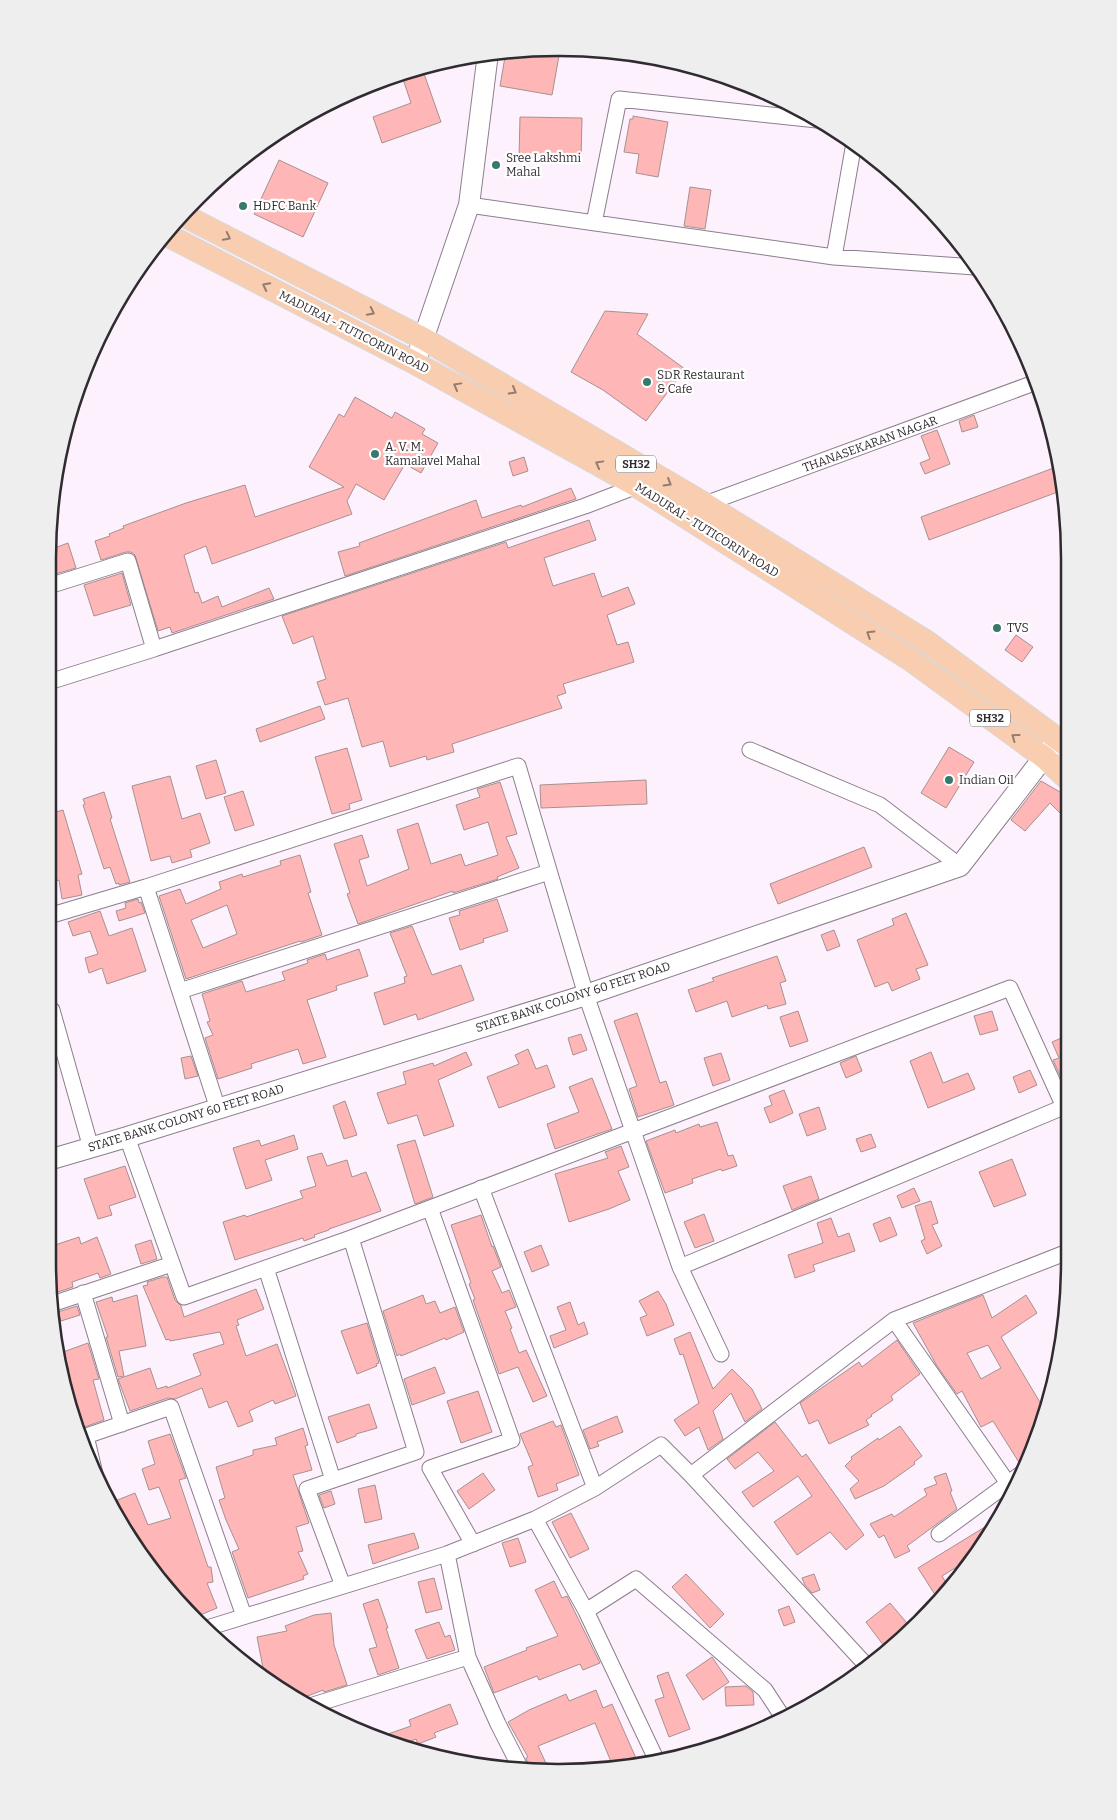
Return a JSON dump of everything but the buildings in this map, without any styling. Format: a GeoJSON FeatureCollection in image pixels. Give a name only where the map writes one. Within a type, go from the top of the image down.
{"type":"FeatureCollection","features":[{"type":"Feature","properties":{"kind":"main road","name":"MADURAI - TUTICORIN ROAD"},"geometry":{"type":"LineString","coordinates":[[189,218],[424,339],[705,504],[927,642],[1061,741]]}},
{"type":"Feature","properties":{"kind":"main road","name":"MADURAI - TUTICORIN ROAD"},"geometry":{"type":"LineString","coordinates":[[172,238],[415,363],[637,486],[911,660],[1045,758],[1061,773]]}},
{"type":"Feature","properties":{"kind":"street"},"geometry":{"type":"LineString","coordinates":[[415,363],[470,204],[487,62]]}},
{"type":"Feature","properties":{"kind":"street"},"geometry":{"type":"LineString","coordinates":[[594,223],[618,100],[786,111]]}},
{"type":"Feature","properties":{"kind":"street"},"geometry":{"type":"LineString","coordinates":[[834,258],[853,152]]}},
{"type":"Feature","properties":{"kind":"street"},"geometry":{"type":"LineString","coordinates":[[470,204],[834,258],[967,266]]}},
{"type":"Feature","properties":{"kind":"street","name":"THANASEKARAN NAGAR"},"geometry":{"type":"LineString","coordinates":[[705,504],[1030,385]]}},
{"type":"Feature","properties":{"kind":"street"},"geometry":{"type":"LineString","coordinates":[[56,680],[585,506],[637,486]]}},
{"type":"Feature","properties":{"kind":"street"},"geometry":{"type":"LineString","coordinates":[[56,584],[128,561],[154,649]]}},
{"type":"Feature","properties":{"kind":"street"},"geometry":{"type":"LineString","coordinates":[[750,750],[880,805],[960,866],[1045,758],[1061,744]]}},
{"type":"Feature","properties":{"kind":"street"},"geometry":{"type":"LineString","coordinates":[[56,914],[146,888],[518,766],[586,995],[680,1267],[721,1354]]}},
{"type":"Feature","properties":{"kind":"street","name":"STATE BANK COLONY 60 FEET ROAD"},"geometry":{"type":"LineString","coordinates":[[56,1158],[586,995],[960,866]]}},
{"type":"Feature","properties":{"kind":"street"},"geometry":{"type":"LineString","coordinates":[[180,991],[549,872]]}},
{"type":"Feature","properties":{"kind":"street"},"geometry":{"type":"LineString","coordinates":[[146,888],[218,1109]]}},
{"type":"Feature","properties":{"kind":"street"},"geometry":{"type":"LineString","coordinates":[[127,1137],[184,1297],[351,1238],[1010,988],[1061,1098]]}},
{"type":"Feature","properties":{"kind":"street"},"geometry":{"type":"LineString","coordinates":[[56,1040],[91,1148]]}},
{"type":"Feature","properties":{"kind":"street"},"geometry":{"type":"LineString","coordinates":[[680,1267],[1061,1109]]}},
{"type":"Feature","properties":{"kind":"street"},"geometry":{"type":"LineString","coordinates":[[481,1188],[595,1488]]}},
{"type":"Feature","properties":{"kind":"street"},"geometry":{"type":"LineString","coordinates":[[430,1208],[512,1440],[430,1468]]}},
{"type":"Feature","properties":{"kind":"street"},"geometry":{"type":"LineString","coordinates":[[351,1238],[416,1452],[430,1468],[473,1544]]}},
{"type":"Feature","properties":{"kind":"street"},"geometry":{"type":"LineString","coordinates":[[691,1475],[894,1320],[1061,1255]]}},
{"type":"Feature","properties":{"kind":"street"},"geometry":{"type":"LineString","coordinates":[[58,1302],[172,1264]]}},
{"type":"Feature","properties":{"kind":"street"},"geometry":{"type":"LineString","coordinates":[[266,1268],[333,1480]]}},
{"type":"Feature","properties":{"kind":"street"},"geometry":{"type":"LineString","coordinates":[[83,1293],[122,1424]]}},
{"type":"Feature","properties":{"kind":"street"},"geometry":{"type":"LineString","coordinates":[[894,1320],[1009,1484]]}},
{"type":"Feature","properties":{"kind":"street"},"geometry":{"type":"LineString","coordinates":[[87,1436],[171,1408],[244,1616]]}},
{"type":"Feature","properties":{"kind":"street"},"geometry":{"type":"LineString","coordinates":[[212,1626],[447,1554],[473,1544],[535,1519],[595,1488],[661,1445],[863,1661]]}},
{"type":"Feature","properties":{"kind":"street"},"geometry":{"type":"LineString","coordinates":[[343,1586],[307,1489],[416,1452]]}},
{"type":"Feature","properties":{"kind":"street"},"geometry":{"type":"LineString","coordinates":[[939,1534],[1007,1488]]}},
{"type":"Feature","properties":{"kind":"street"},"geometry":{"type":"LineString","coordinates":[[535,1519],[586,1611],[654,1754]]}},
{"type":"Feature","properties":{"kind":"street"},"geometry":{"type":"LineString","coordinates":[[447,1554],[468,1656],[498,1724],[517,1762]]}},
{"type":"Feature","properties":{"kind":"street"},"geometry":{"type":"LineString","coordinates":[[586,1611],[636,1579],[765,1690],[780,1713]]}},
{"type":"Feature","properties":{"kind":"street"},"geometry":{"type":"LineString","coordinates":[[320,1703],[468,1656]]}},
{"type":"Feature","properties":{"kind":"place","name":"Sree Lakshmi Mahal"},"geometry":{"type":"Point","coordinates":[496,165]}},
{"type":"Feature","properties":{"kind":"place","name":"HDFC Bank"},"geometry":{"type":"Point","coordinates":[243,206]}},
{"type":"Feature","properties":{"kind":"place","name":"SDR Restaurant & Cafe"},"geometry":{"type":"Point","coordinates":[647,382]}},
{"type":"Feature","properties":{"kind":"place","name":"A. V. M. Kamalavel Mahal"},"geometry":{"type":"Point","coordinates":[375,454]}},
{"type":"Feature","properties":{"kind":"place","name":"TVS"},"geometry":{"type":"Point","coordinates":[997,628]}},
{"type":"Feature","properties":{"kind":"place","name":"Indian Oil"},"geometry":{"type":"Point","coordinates":[949,780]}}]}
